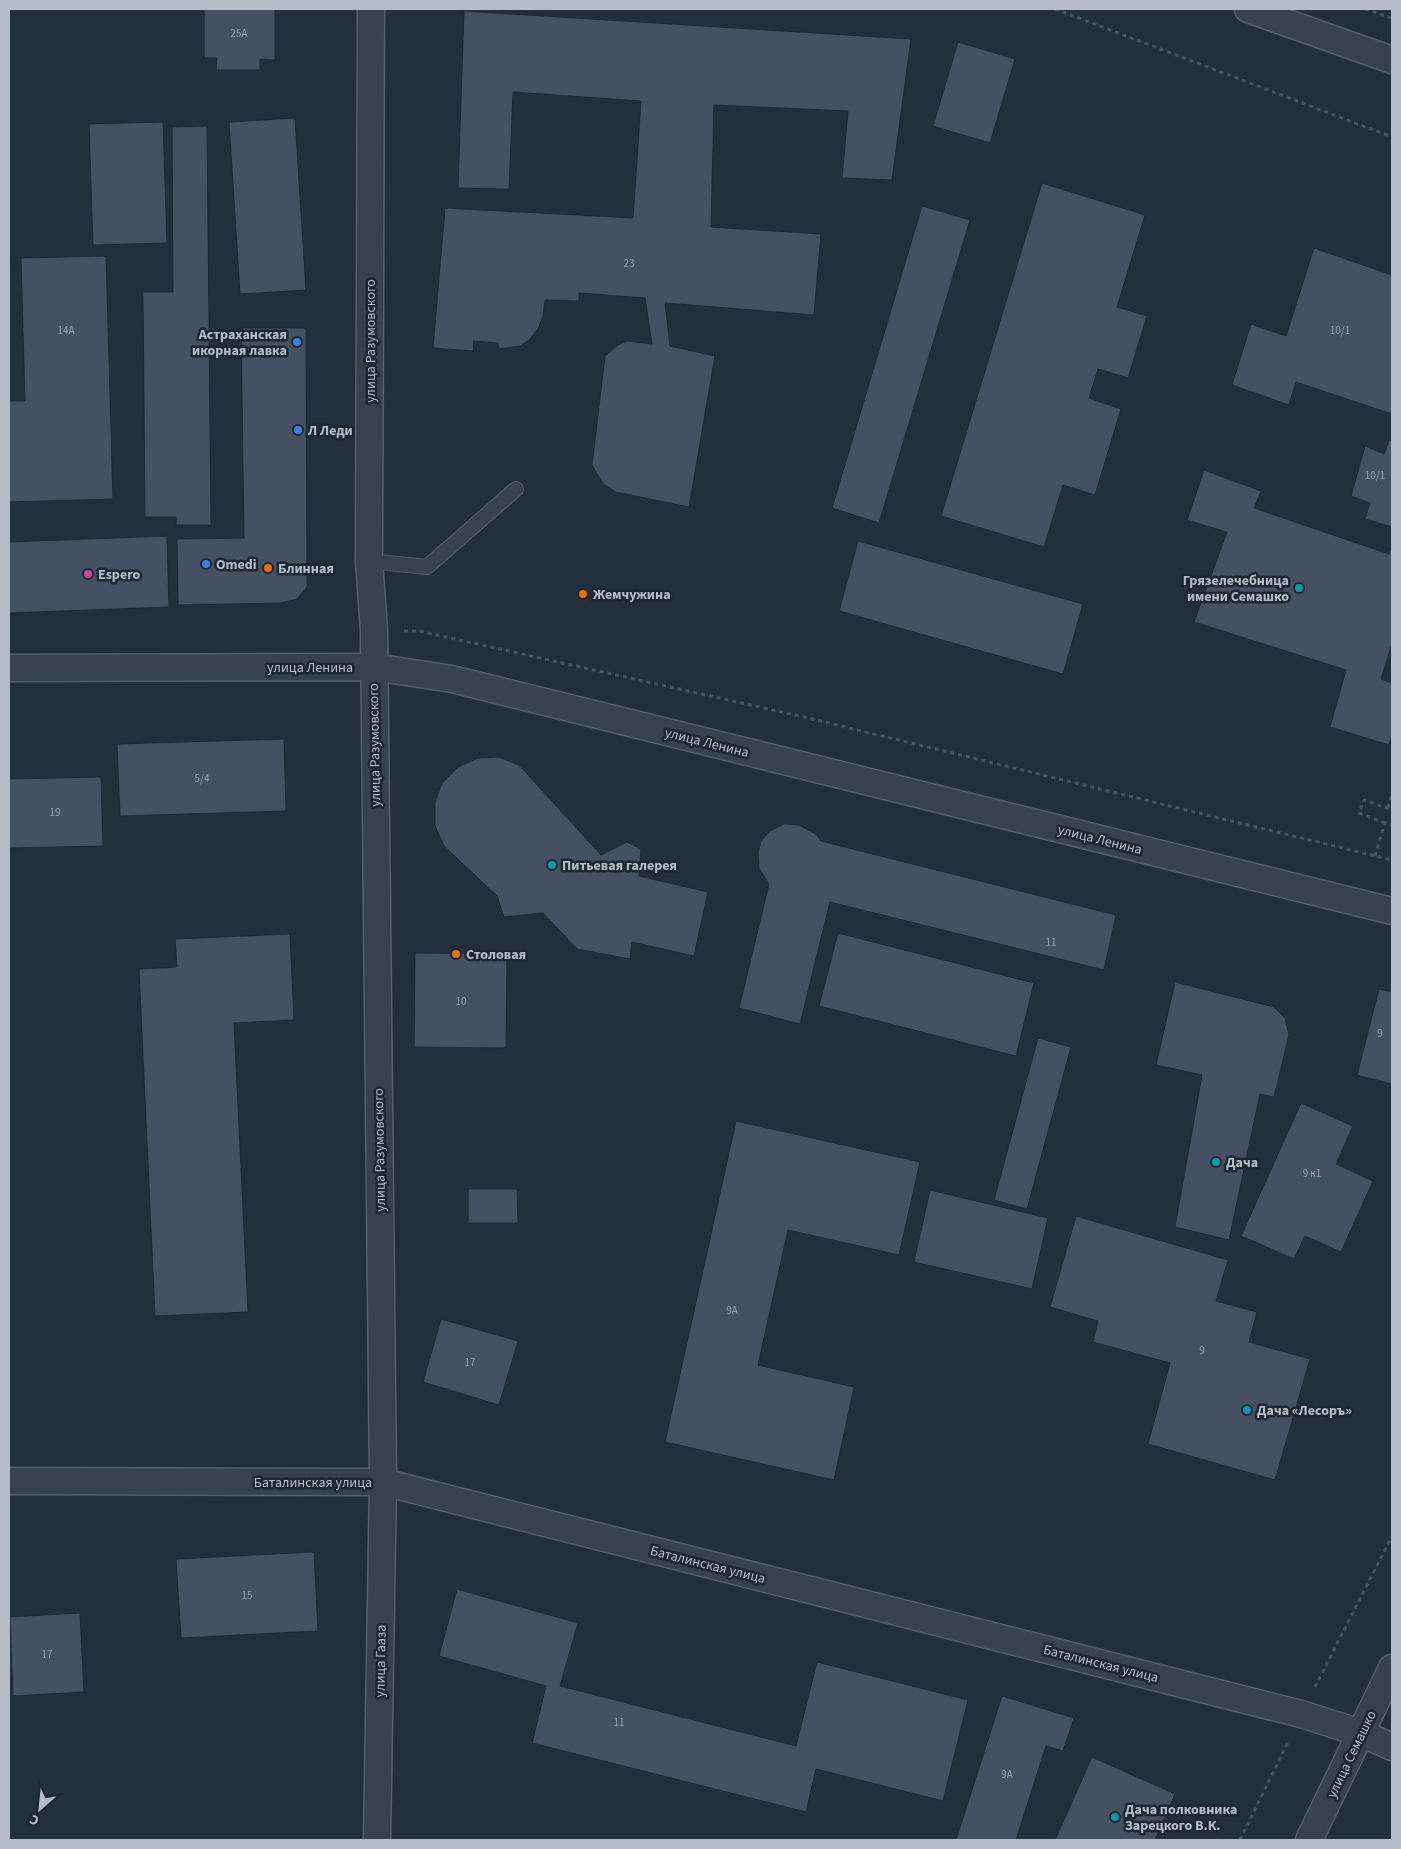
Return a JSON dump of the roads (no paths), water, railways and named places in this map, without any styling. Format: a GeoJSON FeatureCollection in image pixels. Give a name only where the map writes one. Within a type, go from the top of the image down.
{"type":"FeatureCollection","features":[{"type":"Feature","properties":{"kind":"street","name":"улица Разумовского"},"geometry":{"type":"LineString","coordinates":[[371,9],[369,561],[374,630],[383,1482]]}},
{"type":"Feature","properties":{"kind":"street"},"geometry":{"type":"LineString","coordinates":[[1248,9],[1392,60]]}},
{"type":"Feature","properties":{"kind":"street","name":"улица Ленина"},"geometry":{"type":"LineString","coordinates":[[9,668],[374,667],[452,679],[1392,912]]}},
{"type":"Feature","properties":{"kind":"street","name":"Баталинская улица"},"geometry":{"type":"LineString","coordinates":[[9,1481],[383,1482],[1292,1711],[1361,1733],[1392,1748]]}},
{"type":"Feature","properties":{"kind":"street","name":"улица Гааза"},"geometry":{"type":"LineString","coordinates":[[378,1840],[383,1482]]}},
{"type":"Feature","properties":{"kind":"street","name":"улица Семашко"},"geometry":{"type":"LineString","coordinates":[[1309,1840],[1392,1668]]}},
{"type":"Feature","properties":{"kind":"lane"},"geometry":{"type":"LineString","coordinates":[[369,561],[427,567],[516,488]]}},
{"type":"Feature","properties":{"kind":"place","name":"Астраханская икорная лавка"},"geometry":{"type":"Point","coordinates":[297,342]}},
{"type":"Feature","properties":{"kind":"place","name":"Л Леди"},"geometry":{"type":"Point","coordinates":[298,430]}},
{"type":"Feature","properties":{"kind":"place","name":"Omedi"},"geometry":{"type":"Point","coordinates":[206,564]}},
{"type":"Feature","properties":{"kind":"place","name":"Блинная"},"geometry":{"type":"Point","coordinates":[268,568]}},
{"type":"Feature","properties":{"kind":"place","name":"Espero"},"geometry":{"type":"Point","coordinates":[88,574]}},
{"type":"Feature","properties":{"kind":"place","name":"Грязелечебница имени Семашко"},"geometry":{"type":"Point","coordinates":[1299,588]}},
{"type":"Feature","properties":{"kind":"place","name":"Жемчужина"},"geometry":{"type":"Point","coordinates":[583,594]}},
{"type":"Feature","properties":{"kind":"place","name":"Питьевая галерея"},"geometry":{"type":"Point","coordinates":[552,865]}},
{"type":"Feature","properties":{"kind":"place","name":"Столовая"},"geometry":{"type":"Point","coordinates":[456,954]}},
{"type":"Feature","properties":{"kind":"place","name":"Дача"},"geometry":{"type":"Point","coordinates":[1216,1162]}},
{"type":"Feature","properties":{"kind":"place","name":"Дача «Лесоръ»"},"geometry":{"type":"Point","coordinates":[1247,1410]}},
{"type":"Feature","properties":{"kind":"place","name":"Дача полковника Зарецкого В.К."},"geometry":{"type":"Point","coordinates":[1115,1817]}}]}
